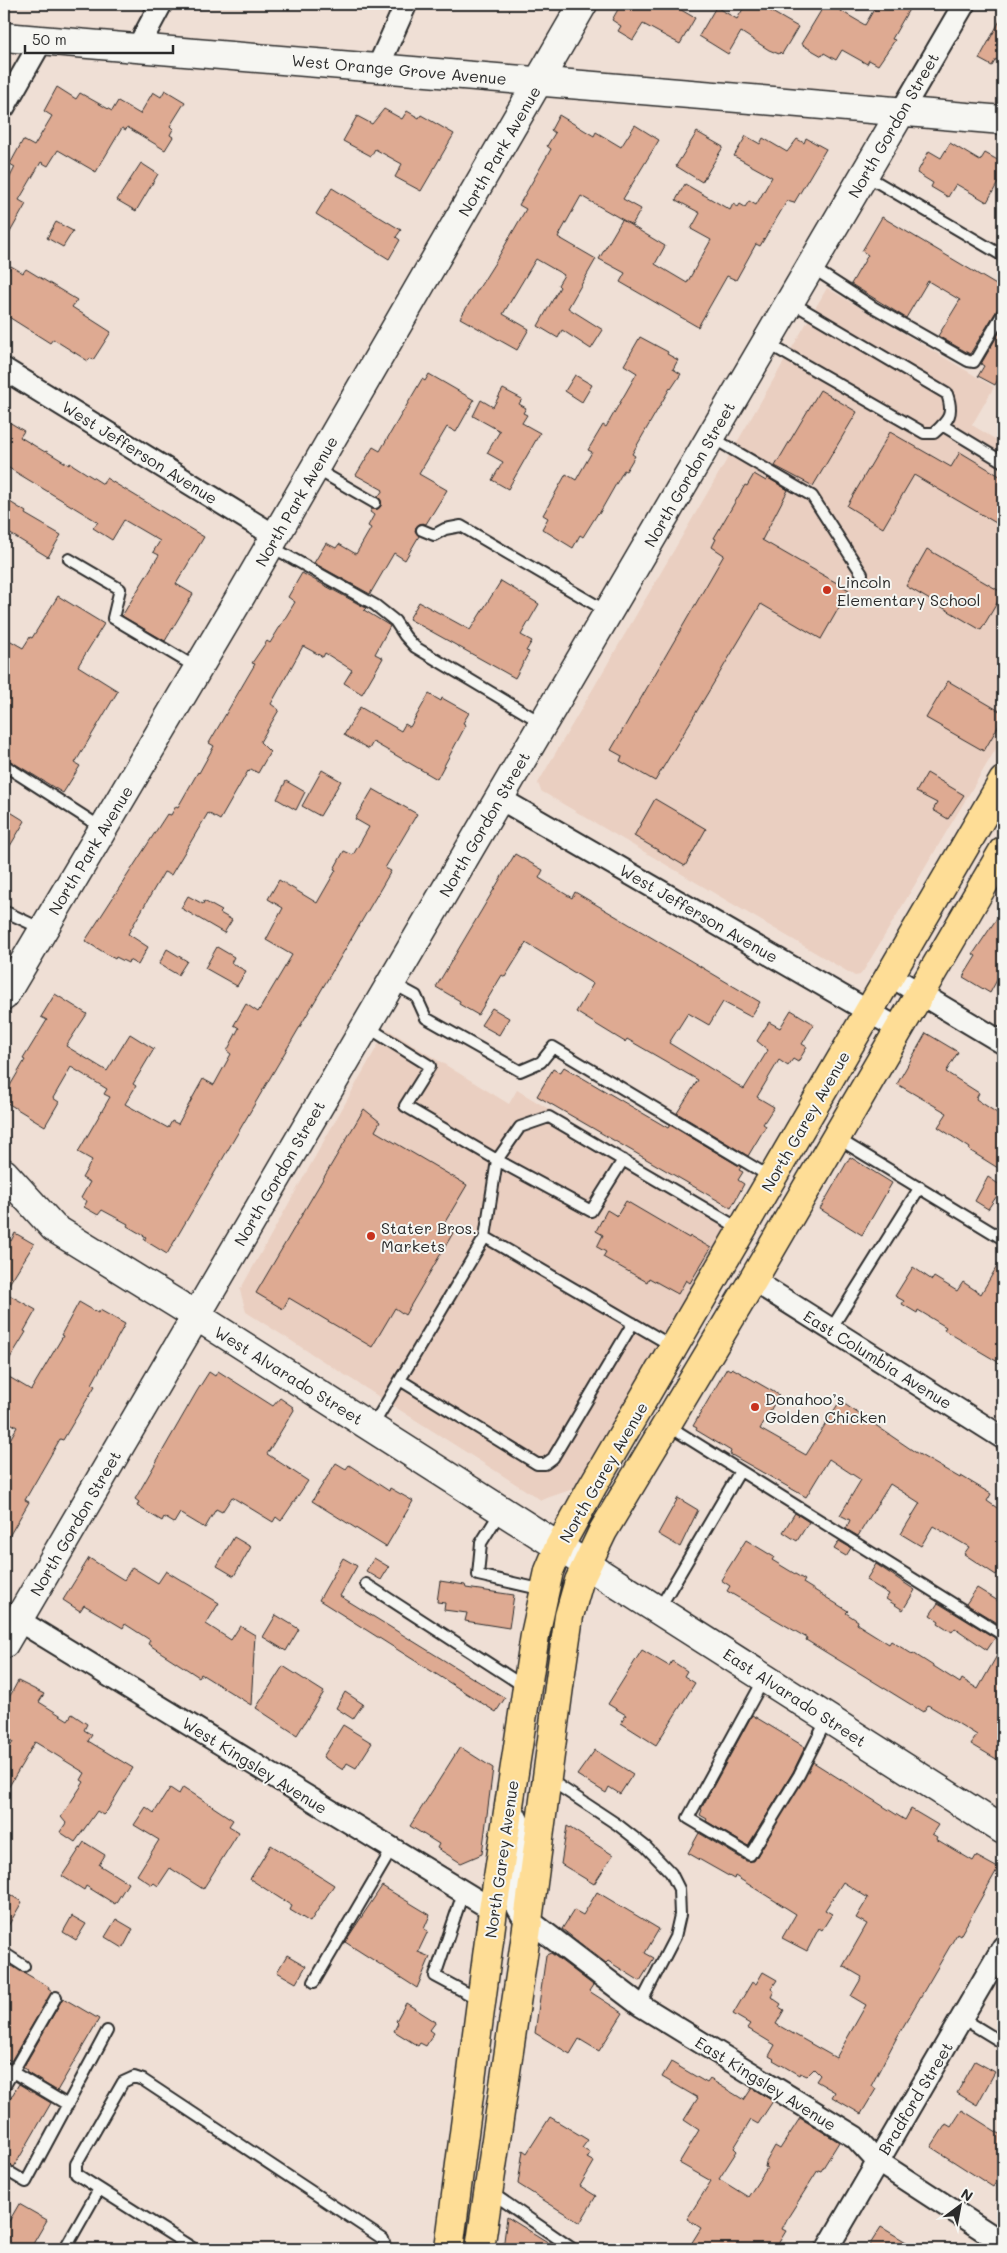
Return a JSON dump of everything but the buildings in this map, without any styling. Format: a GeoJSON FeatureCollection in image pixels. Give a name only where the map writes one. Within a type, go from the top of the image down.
{"type":"FeatureCollection","features":[{"type":"Feature","properties":{"kind":"main road","name":"North Garey Avenue"},"geometry":{"type":"LineString","coordinates":[[448,2249],[493,1910],[526,1688],[545,1590],[559,1547],[592,1487],[675,1348],[1003,781]]}},
{"type":"Feature","properties":{"kind":"main road","name":"North Garey Avenue"},"geometry":{"type":"LineString","coordinates":[[480,2249],[570,1616],[586,1565],[603,1531],[753,1280],[1003,851]]}},
{"type":"Feature","properties":{"kind":"street"},"geometry":{"type":"LineString","coordinates":[[138,47],[161,4]]}},
{"type":"Feature","properties":{"kind":"street"},"geometry":{"type":"LineString","coordinates":[[378,67],[406,4]]}},
{"type":"Feature","properties":{"kind":"street","name":"North Park Avenue"},"geometry":{"type":"LineString","coordinates":[[4,996],[273,541],[583,4]]}},
{"type":"Feature","properties":{"kind":"street","name":"North Gordon Street"},"geometry":{"type":"LineString","coordinates":[[4,1644],[964,4]]}},
{"type":"Feature","properties":{"kind":"street","name":"West Orange Grove Avenue"},"geometry":{"type":"LineString","coordinates":[[4,37],[540,80],[1003,120]]}},
{"type":"Feature","properties":{"kind":"street"},"geometry":{"type":"LineString","coordinates":[[4,107],[42,40]]}},
{"type":"Feature","properties":{"kind":"street","name":"West Jefferson Avenue"},"geometry":{"type":"LineString","coordinates":[[4,369],[273,541]]}},
{"type":"Feature","properties":{"kind":"street","name":"West Jefferson Avenue"},"geometry":{"type":"LineString","coordinates":[[499,798],[899,1029]]}},
{"type":"Feature","properties":{"kind":"street"},"geometry":{"type":"LineString","coordinates":[[890,975],[1003,1043]]}},
{"type":"Feature","properties":{"kind":"street","name":"West Alvarado Street"},"geometry":{"type":"LineString","coordinates":[[4,1172],[54,1228],[196,1315],[586,1565]]}},
{"type":"Feature","properties":{"kind":"street","name":"East Columbia Avenue"},"geometry":{"type":"LineString","coordinates":[[753,1280],[1003,1438]]}},
{"type":"Feature","properties":{"kind":"street","name":"East Alvarado Street"},"geometry":{"type":"LineString","coordinates":[[586,1565],[1003,1830]]}},
{"type":"Feature","properties":{"kind":"street","name":"West Kingsley Avenue"},"geometry":{"type":"LineString","coordinates":[[18,1620],[493,1910]]}},
{"type":"Feature","properties":{"kind":"street"},"geometry":{"type":"LineString","coordinates":[[509,1802],[524,1834],[517,1901],[518,1908],[528,1921]]}},
{"type":"Feature","properties":{"kind":"street","name":"East Kingsley Avenue"},"geometry":{"type":"LineString","coordinates":[[528,1921],[640,2005],[855,2138],[877,2161],[1003,2243]]}},
{"type":"Feature","properties":{"kind":"street","name":"Bradford Street"},"geometry":{"type":"LineString","coordinates":[[827,2249],[1003,1947]]}},
{"type":"Feature","properties":{"kind":"lane"},"geometry":{"type":"LineString","coordinates":[[864,174],[1003,256]]}},
{"type":"Feature","properties":{"kind":"lane"},"geometry":{"type":"LineString","coordinates":[[810,266],[873,308],[968,361],[974,362],[1003,313]]}},
{"type":"Feature","properties":{"kind":"lane"},"geometry":{"type":"LineString","coordinates":[[766,342],[924,433],[934,433],[950,416],[951,405],[947,394],[790,301]]}},
{"type":"Feature","properties":{"kind":"lane"},"geometry":{"type":"LineString","coordinates":[[942,425],[1003,462]]}},
{"type":"Feature","properties":{"kind":"lane"},"geometry":{"type":"LineString","coordinates":[[710,437],[812,496],[862,574]]}},
{"type":"Feature","properties":{"kind":"lane"},"geometry":{"type":"LineString","coordinates":[[315,468],[375,503]]}},
{"type":"Feature","properties":{"kind":"lane"},"geometry":{"type":"LineString","coordinates":[[422,530],[434,535],[444,529],[460,526],[608,612]]}},
{"type":"Feature","properties":{"kind":"lane"},"geometry":{"type":"LineString","coordinates":[[273,541],[375,605],[395,621],[415,647],[543,724]]}},
{"type":"Feature","properties":{"kind":"lane"},"geometry":{"type":"LineString","coordinates":[[69,559],[120,589],[113,618],[197,668]]}},
{"type":"Feature","properties":{"kind":"lane"},"geometry":{"type":"LineString","coordinates":[[4,765],[103,828]]}},
{"type":"Feature","properties":{"kind":"lane"},"geometry":{"type":"LineString","coordinates":[[4,911],[43,929]]}},
{"type":"Feature","properties":{"kind":"lane"},"geometry":{"type":"LineString","coordinates":[[392,982],[416,996],[426,1018],[520,1071],[541,1062],[554,1047],[773,1178]]}},
{"type":"Feature","properties":{"kind":"lane"},"geometry":{"type":"LineString","coordinates":[[365,1026],[430,1066],[405,1106],[591,1212],[623,1160]]}},
{"type":"Feature","properties":{"kind":"lane"},"geometry":{"type":"LineString","coordinates":[[372,1427],[485,1237],[497,1160],[520,1127],[549,1117],[742,1231]]}},
{"type":"Feature","properties":{"kind":"lane"},"geometry":{"type":"LineString","coordinates":[[836,1138],[920,1187],[1003,1239]]}},
{"type":"Feature","properties":{"kind":"lane"},"geometry":{"type":"LineString","coordinates":[[831,1329],[920,1187]]}},
{"type":"Feature","properties":{"kind":"lane"},"geometry":{"type":"LineString","coordinates":[[485,1237],[675,1348]]}},
{"type":"Feature","properties":{"kind":"lane"},"geometry":{"type":"LineString","coordinates":[[400,1380],[537,1464],[545,1464],[553,1458],[634,1323]]}},
{"type":"Feature","properties":{"kind":"lane"},"geometry":{"type":"LineString","coordinates":[[667,1425],[1003,1635]]}},
{"type":"Feature","properties":{"kind":"lane"},"geometry":{"type":"LineString","coordinates":[[659,1610],[740,1471]]}},
{"type":"Feature","properties":{"kind":"lane"},"geometry":{"type":"LineString","coordinates":[[502,1510],[481,1543],[478,1575],[545,1590]]}},
{"type":"Feature","properties":{"kind":"lane"},"geometry":{"type":"LineString","coordinates":[[366,1584],[526,1688]]}},
{"type":"Feature","properties":{"kind":"lane"},"geometry":{"type":"LineString","coordinates":[[764,1677],[688,1818],[750,1855],[799,1775],[828,1718]]}},
{"type":"Feature","properties":{"kind":"lane"},"geometry":{"type":"LineString","coordinates":[[547,1778],[618,1825],[646,1847],[671,1873],[679,1890],[680,1915],[676,1938],[640,2005]]}},
{"type":"Feature","properties":{"kind":"lane"},"geometry":{"type":"LineString","coordinates":[[314,1982],[392,1849]]}},
{"type":"Feature","properties":{"kind":"lane"},"geometry":{"type":"LineString","coordinates":[[463,1893],[435,1976],[482,2001]]}},
{"type":"Feature","properties":{"kind":"lane"},"geometry":{"type":"LineString","coordinates":[[4,1953],[24,1966]]}},
{"type":"Feature","properties":{"kind":"lane"},"geometry":{"type":"LineString","coordinates":[[4,2087],[8,2070],[56,1997]]}},
{"type":"Feature","properties":{"kind":"lane"},"geometry":{"type":"LineString","coordinates":[[962,2018],[1003,2043]]}},
{"type":"Feature","properties":{"kind":"lane"},"geometry":{"type":"LineString","coordinates":[[4,2168],[26,2182],[107,2031]]}},
{"type":"Feature","properties":{"kind":"lane"},"geometry":{"type":"LineString","coordinates":[[8,2070],[68,2104]]}},
{"type":"Feature","properties":{"kind":"lane"},"geometry":{"type":"LineString","coordinates":[[194,2249],[76,2174],[76,2164],[123,2082],[134,2077],[143,2080],[383,2239],[386,2249]]}},
{"type":"Feature","properties":{"kind":"lane"},"geometry":{"type":"LineString","coordinates":[[65,2249],[99,2189]]}},
{"type":"Feature","properties":{"kind":"lane"},"geometry":{"type":"LineString","coordinates":[[489,2191],[573,2249]]}},
{"type":"Feature","properties":{"kind":"shaded area","name":"Lincoln Elementary School"},"geometry":{"type":"Polygon","coordinates":[[[827,288],[994,387],[972,425],[1003,444],[1003,737],[864,970],[860,975],[855,976],[541,791],[538,783],[827,288]]]}},
{"type":"Feature","properties":{"kind":"shaded area"},"geometry":{"type":"Polygon","coordinates":[[[387,1029],[509,1104],[517,1090],[732,1219],[573,1489],[541,1500],[246,1312],[240,1290],[387,1029]]]}},
{"type":"Feature","properties":{"kind":"place","name":"Lincoln Elementary School"},"geometry":{"type":"Point","coordinates":[827,590]}},
{"type":"Feature","properties":{"kind":"place","name":"Stater Bros. Markets"},"geometry":{"type":"Point","coordinates":[371,1236]}},
{"type":"Feature","properties":{"kind":"place","name":"Donahoo’s Golden Chicken"},"geometry":{"type":"Point","coordinates":[755,1407]}}]}
